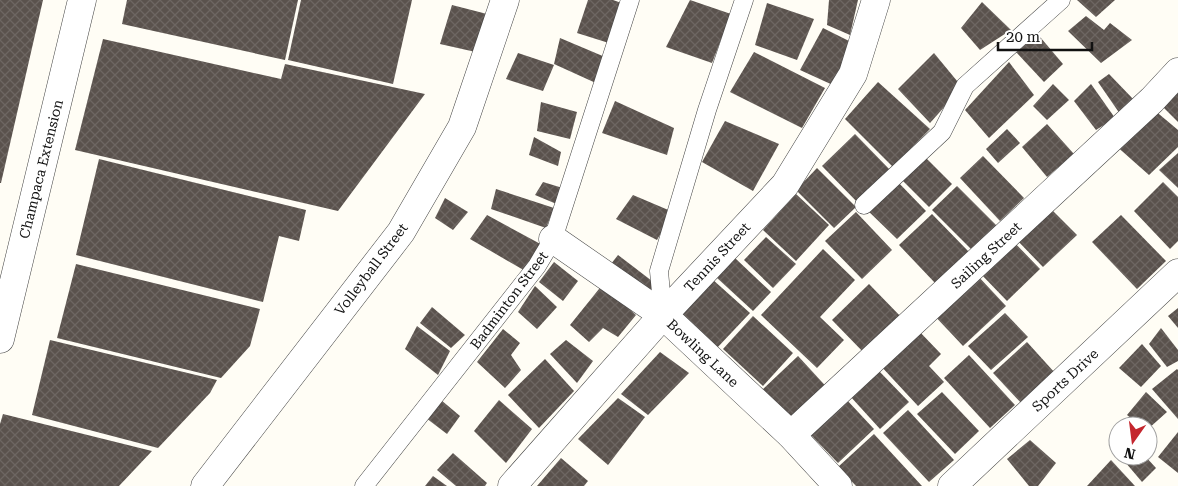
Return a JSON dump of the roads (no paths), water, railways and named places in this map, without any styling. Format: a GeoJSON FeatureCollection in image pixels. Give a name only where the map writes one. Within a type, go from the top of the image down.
{"type":"FeatureCollection","features":[{"type":"Feature","properties":{"kind":"street","name":"Champaca Extension"},"geometry":{"type":"LineString","coordinates":[[0,339],[82,0]]}},
{"type":"Feature","properties":{"kind":"street","name":"Volleyball Street"},"geometry":{"type":"LineString","coordinates":[[205,486],[401,232],[462,127],[505,0]]}},
{"type":"Feature","properties":{"kind":"street","name":"Tennis Street"},"geometry":{"type":"LineString","coordinates":[[512,486],[663,315],[785,185],[852,74],[876,0]]}},
{"type":"Feature","properties":{"kind":"street","name":"Sailing Street"},"geometry":{"type":"LineString","coordinates":[[791,435],[1152,100],[1178,72]]}},
{"type":"Feature","properties":{"kind":"street","name":"Bowling Lane"},"geometry":{"type":"LineString","coordinates":[[552,239],[663,315],[791,435],[838,486]]}},
{"type":"Feature","properties":{"kind":"street","name":"Sports Drive"},"geometry":{"type":"LineString","coordinates":[[952,486],[1178,273]]}},
{"type":"Feature","properties":{"kind":"lane","name":"Badminton Street"},"geometry":{"type":"LineString","coordinates":[[364,486],[537,266],[552,239],[630,0]]}},
{"type":"Feature","properties":{"kind":"lane"},"geometry":{"type":"LineString","coordinates":[[663,315],[659,272],[707,110],[744,0]]}},
{"type":"Feature","properties":{"kind":"lane"},"geometry":{"type":"LineString","coordinates":[[864,205],[942,132],[965,86],[1061,0]]}}]}
